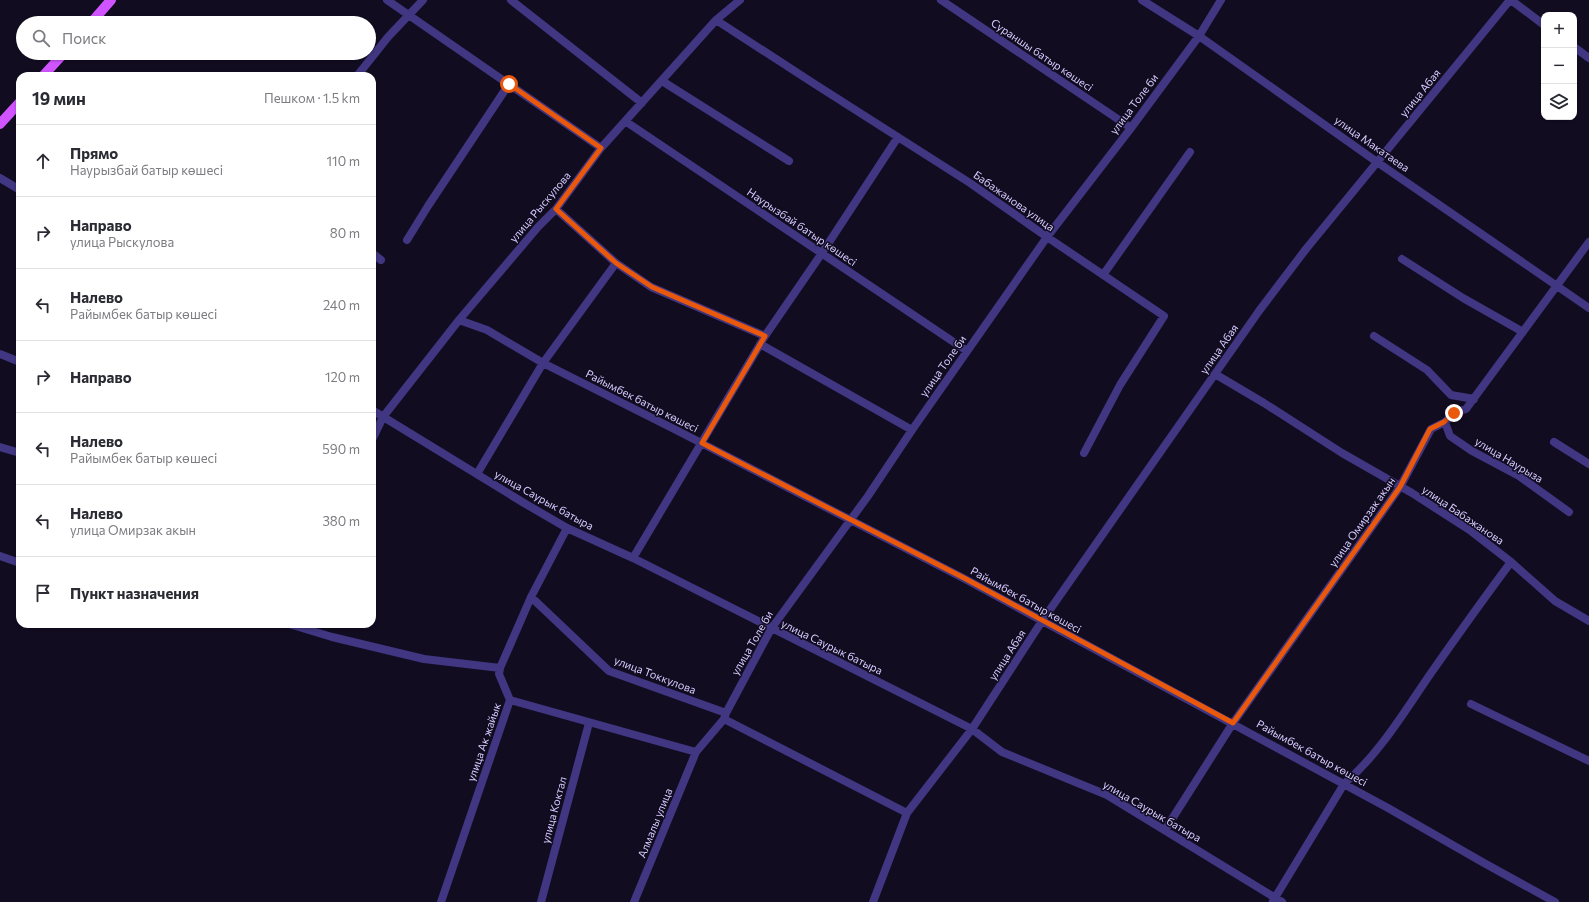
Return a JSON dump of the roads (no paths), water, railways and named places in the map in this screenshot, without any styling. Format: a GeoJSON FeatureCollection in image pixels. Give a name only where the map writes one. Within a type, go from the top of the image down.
{"type":"FeatureCollection","features":[{"type":"Feature","properties":{"kind":"main road"},"geometry":{"type":"LineString","coordinates":[[97,16],[112,0]]}},
{"type":"Feature","properties":{"kind":"main road"},"geometry":{"type":"LineString","coordinates":[[47,72],[58,60]]}},
{"type":"Feature","properties":{"kind":"main road"},"geometry":{"type":"LineString","coordinates":[[0,124],[16,106]]}},
{"type":"Feature","properties":{"kind":"street"},"geometry":{"type":"LineString","coordinates":[[387,0],[601,148]]}},
{"type":"Feature","properties":{"kind":"street"},"geometry":{"type":"LineString","coordinates":[[376,52],[422,0]]}},
{"type":"Feature","properties":{"kind":"street"},"geometry":{"type":"LineString","coordinates":[[511,0],[642,103]]}},
{"type":"Feature","properties":{"kind":"street","name":"улица Рыскулова"},"geometry":{"type":"LineString","coordinates":[[376,432],[383,417],[459,320],[556,209],[601,148],[716,20],[740,0]]}},
{"type":"Feature","properties":{"kind":"street","name":"Сураншы батыр көшесі"},"geometry":{"type":"LineString","coordinates":[[941,0],[1131,128]]}},
{"type":"Feature","properties":{"kind":"street","name":"улица Макатаева"},"geometry":{"type":"LineString","coordinates":[[1142,0],[1199,36],[1377,162],[1589,308]]}},
{"type":"Feature","properties":{"kind":"street","name":"улица Толе би"},"geometry":{"type":"LineString","coordinates":[[696,752],[725,716],[771,629],[868,496],[1046,237],[1131,128],[1199,36],[1221,0]]}},
{"type":"Feature","properties":{"kind":"street"},"geometry":{"type":"LineString","coordinates":[[1510,0],[1541,23]]}},
{"type":"Feature","properties":{"kind":"street","name":"улица Абая"},"geometry":{"type":"LineString","coordinates":[[873,902],[907,813],[972,729],[1042,621],[1259,311],[1306,249],[1510,0]]}},
{"type":"Feature","properties":{"kind":"street","name":"Бабажанова улица"},"geometry":{"type":"LineString","coordinates":[[716,20],[970,183],[1046,237],[1164,316],[1120,385],[1084,453]]}},
{"type":"Feature","properties":{"kind":"street"},"geometry":{"type":"LineString","coordinates":[[1575,48],[1589,58]]}},
{"type":"Feature","properties":{"kind":"street"},"geometry":{"type":"LineString","coordinates":[[360,72],[370,60]]}},
{"type":"Feature","properties":{"kind":"street"},"geometry":{"type":"LineString","coordinates":[[662,80],[789,161]]}},
{"type":"Feature","properties":{"kind":"street"},"geometry":{"type":"LineString","coordinates":[[407,240],[509,84]]}},
{"type":"Feature","properties":{"kind":"street","name":"Наурызбай батыр көшесі"},"geometry":{"type":"LineString","coordinates":[[625,121],[967,351]]}},
{"type":"Feature","properties":{"kind":"street"},"geometry":{"type":"LineString","coordinates":[[633,558],[765,336],[822,254],[898,137]]}},
{"type":"Feature","properties":{"kind":"street"},"geometry":{"type":"LineString","coordinates":[[1103,275],[1190,152]]}},
{"type":"Feature","properties":{"kind":"street"},"geometry":{"type":"LineString","coordinates":[[0,178],[16,188]]}},
{"type":"Feature","properties":{"kind":"street"},"geometry":{"type":"LineString","coordinates":[[556,209],[616,263],[652,287],[765,336]]}},
{"type":"Feature","properties":{"kind":"street","name":"улица Омирзак акын"},"geometry":{"type":"LineString","coordinates":[[1165,830],[1233,723],[1400,487],[1430,429],[1444,422],[1454,413],[1466,409],[1589,242]]}},
{"type":"Feature","properties":{"kind":"street"},"geometry":{"type":"LineString","coordinates":[[376,256],[381,260]]}},
{"type":"Feature","properties":{"kind":"street"},"geometry":{"type":"LineString","coordinates":[[1402,259],[1463,298],[1523,332]]}},
{"type":"Feature","properties":{"kind":"street"},"geometry":{"type":"LineString","coordinates":[[477,474],[543,364],[616,263]]}},
{"type":"Feature","properties":{"kind":"street","name":"Райымбек батыр көшесі"},"geometry":{"type":"LineString","coordinates":[[459,320],[487,330],[543,364],[702,443],[966,579],[1233,723],[1555,902]]}},
{"type":"Feature","properties":{"kind":"street"},"geometry":{"type":"LineString","coordinates":[[1374,336],[1427,370],[1451,395],[1474,399]]}},
{"type":"Feature","properties":{"kind":"street"},"geometry":{"type":"LineString","coordinates":[[760,344],[912,430]]}},
{"type":"Feature","properties":{"kind":"street"},"geometry":{"type":"LineString","coordinates":[[0,354],[16,360]]}},
{"type":"Feature","properties":{"kind":"street","name":"улица Бабажанова"},"geometry":{"type":"LineString","coordinates":[[1215,374],[1471,531],[1511,562],[1555,601],[1589,621]]}},
{"type":"Feature","properties":{"kind":"street","name":"улица Саурык батыра"},"geometry":{"type":"LineString","coordinates":[[376,413],[567,528],[633,558],[771,629],[972,729],[1002,752],[1107,795],[1277,900]]}},
{"type":"Feature","properties":{"kind":"street","name":"улица Наурыза"},"geometry":{"type":"LineString","coordinates":[[1444,422],[1450,436],[1472,451],[1519,476],[1569,512]]}},
{"type":"Feature","properties":{"kind":"street"},"geometry":{"type":"LineString","coordinates":[[1554,442],[1589,464]]}},
{"type":"Feature","properties":{"kind":"street"},"geometry":{"type":"LineString","coordinates":[[0,447],[16,452]]}},
{"type":"Feature","properties":{"kind":"street"},"geometry":{"type":"LineString","coordinates":[[302,628],[332,637],[424,659],[500,668],[531,597],[567,528]]}},
{"type":"Feature","properties":{"kind":"street"},"geometry":{"type":"LineString","coordinates":[[0,556],[16,562]]}},
{"type":"Feature","properties":{"kind":"street"},"geometry":{"type":"LineString","coordinates":[[1277,900],[1344,784],[1357,773],[1389,734],[1465,623],[1511,562]]}},
{"type":"Feature","properties":{"kind":"street","name":"улица Токкулова"},"geometry":{"type":"LineString","coordinates":[[531,597],[609,670],[725,716],[907,813]]}},
{"type":"Feature","properties":{"kind":"street","name":"улица Ак жайык"},"geometry":{"type":"LineString","coordinates":[[441,902],[510,700],[499,674],[500,668]]}},
{"type":"Feature","properties":{"kind":"street"},"geometry":{"type":"LineString","coordinates":[[510,700],[696,752]]}},
{"type":"Feature","properties":{"kind":"street"},"geometry":{"type":"LineString","coordinates":[[1471,704],[1589,761]]}},
{"type":"Feature","properties":{"kind":"street","name":"улица Коктал"},"geometry":{"type":"LineString","coordinates":[[541,902],[589,723]]}},
{"type":"Feature","properties":{"kind":"street","name":"Алмалы улица"},"geometry":{"type":"LineString","coordinates":[[634,902],[696,752]]}}]}
